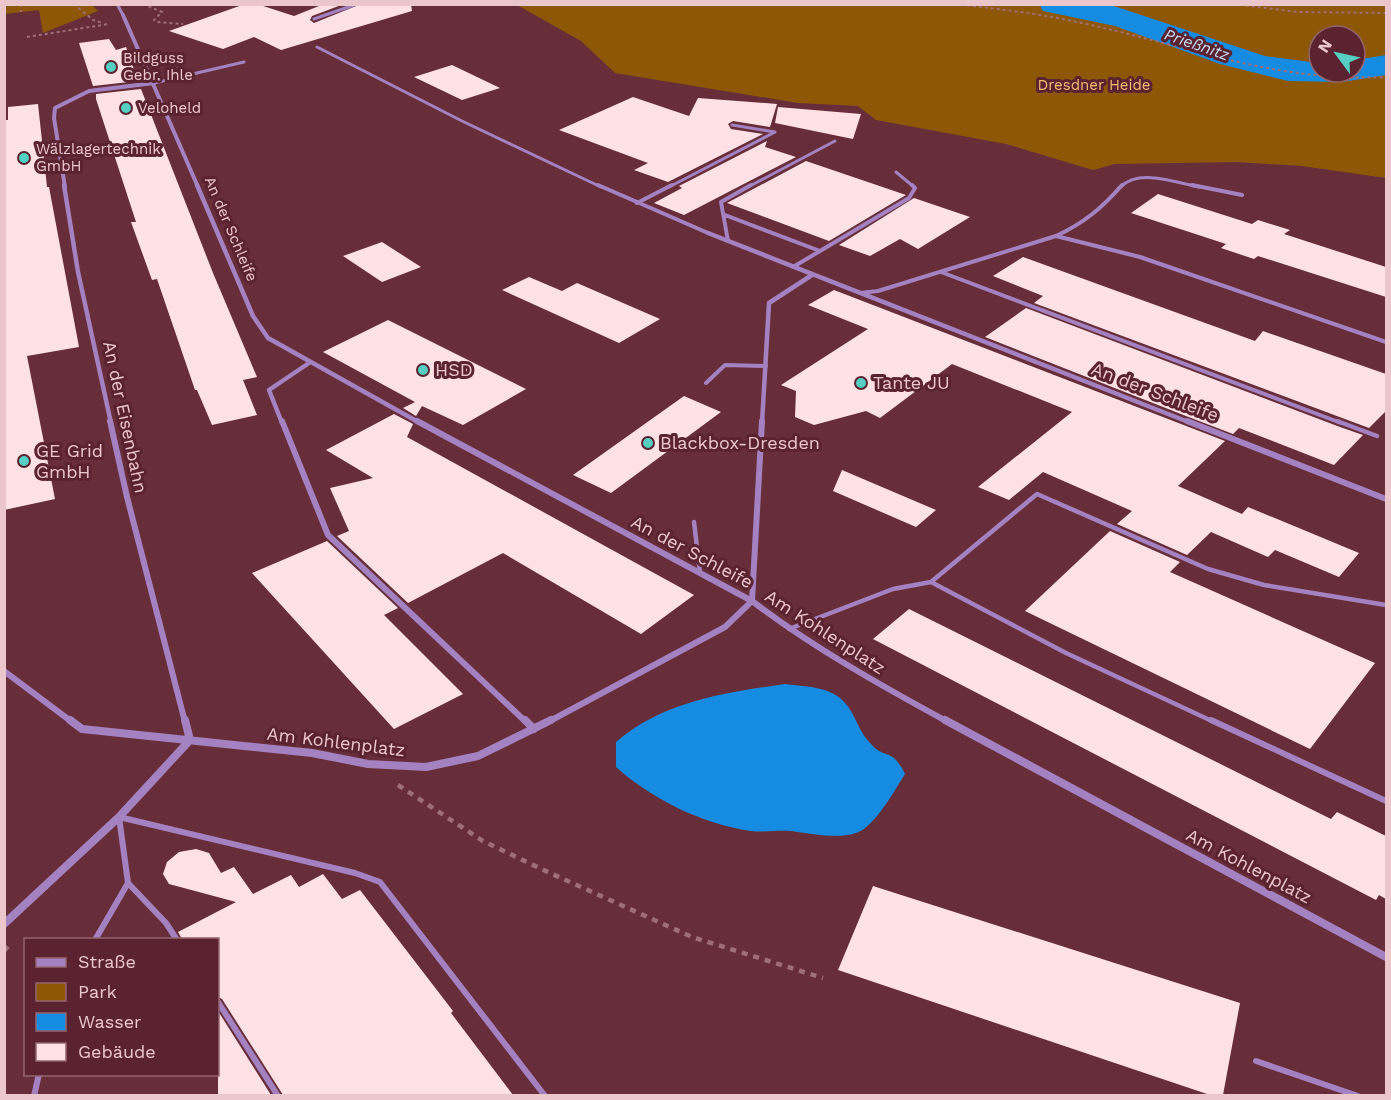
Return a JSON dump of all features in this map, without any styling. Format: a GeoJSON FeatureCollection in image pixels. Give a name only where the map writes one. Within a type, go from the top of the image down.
{"type":"FeatureCollection","features":[{"type":"Feature","properties":{"kind":"street","name":"An der Schleife"},"geometry":{"type":"LineString","coordinates":[[123,15],[147,75],[154,83],[254,316],[268,338],[309,363],[752,601],[769,303],[812,275]]}},
{"type":"Feature","properties":{"kind":"street","name":"An der Eisenbahn"},"geometry":{"type":"LineString","coordinates":[[154,83],[99,90],[65,100],[55,108],[54,118],[78,272],[127,498],[190,740]]}},
{"type":"Feature","properties":{"kind":"street","name":"An der Schleife"},"geometry":{"type":"LineString","coordinates":[[708,232],[812,275],[1386,499]]}},
{"type":"Feature","properties":{"kind":"street"},"geometry":{"type":"LineString","coordinates":[[309,363],[269,390],[328,535],[534,729]]}},
{"type":"Feature","properties":{"kind":"street","name":"Am Kohlenplatz"},"geometry":{"type":"LineString","coordinates":[[190,740],[312,753],[368,764],[426,767],[468,759],[534,729],[725,627],[752,601],[789,630],[859,674],[1386,957]]}},
{"type":"Feature","properties":{"kind":"street"},"geometry":{"type":"LineString","coordinates":[[4,671],[82,729],[190,740]]}},
{"type":"Feature","properties":{"kind":"street"},"geometry":{"type":"LineString","coordinates":[[4,924],[119,817],[190,740]]}},
{"type":"Feature","properties":{"kind":"lane"},"geometry":{"type":"LineString","coordinates":[[314,19],[357,4]]}},
{"type":"Feature","properties":{"kind":"lane"},"geometry":{"type":"LineString","coordinates":[[119,5],[123,15]]}},
{"type":"Feature","properties":{"kind":"lane"},"geometry":{"type":"LineString","coordinates":[[317,47],[498,139],[637,203],[708,232]]}},
{"type":"Feature","properties":{"kind":"lane"},"geometry":{"type":"LineString","coordinates":[[154,83],[244,62]]}},
{"type":"Feature","properties":{"kind":"lane"},"geometry":{"type":"LineString","coordinates":[[637,203],[775,132],[732,125]]}},
{"type":"Feature","properties":{"kind":"lane"},"geometry":{"type":"LineString","coordinates":[[728,241],[721,202],[799,158],[835,141]]}},
{"type":"Feature","properties":{"kind":"lane"},"geometry":{"type":"LineString","coordinates":[[793,267],[909,198],[915,188],[896,172]]}},
{"type":"Feature","properties":{"kind":"lane"},"geometry":{"type":"LineString","coordinates":[[859,293],[878,291],[990,254],[1056,236],[1078,226],[1101,209],[1125,182],[1149,177],[1242,195]]}},
{"type":"Feature","properties":{"kind":"lane"},"geometry":{"type":"LineString","coordinates":[[725,215],[820,251]]}},
{"type":"Feature","properties":{"kind":"lane"},"geometry":{"type":"LineString","coordinates":[[1056,236],[1140,257],[1386,342]]}},
{"type":"Feature","properties":{"kind":"lane"},"geometry":{"type":"LineString","coordinates":[[941,272],[1377,436]]}},
{"type":"Feature","properties":{"kind":"lane"},"geometry":{"type":"LineString","coordinates":[[706,383],[725,365],[766,366]]}},
{"type":"Feature","properties":{"kind":"lane"},"geometry":{"type":"LineString","coordinates":[[789,630],[893,589],[931,582],[1037,494],[1208,569],[1264,585],[1386,605]]}},
{"type":"Feature","properties":{"kind":"lane"},"geometry":{"type":"LineString","coordinates":[[694,522],[700,573]]}},
{"type":"Feature","properties":{"kind":"lane"},"geometry":{"type":"LineString","coordinates":[[931,582],[1066,653],[1386,801]]}},
{"type":"Feature","properties":{"kind":"lane"},"geometry":{"type":"LineString","coordinates":[[176,938],[166,923],[128,883],[119,817],[355,873],[380,882],[545,1095]]}},
{"type":"Feature","properties":{"kind":"lane"},"geometry":{"type":"LineString","coordinates":[[96,938],[128,883]]}},
{"type":"Feature","properties":{"kind":"lane"},"geometry":{"type":"LineString","coordinates":[[219,1004],[278,1095]]}},
{"type":"Feature","properties":{"kind":"lane"},"geometry":{"type":"LineString","coordinates":[[1256,1061],[1358,1095]]}},
{"type":"Feature","properties":{"kind":"lane"},"geometry":{"type":"LineString","coordinates":[[34,1095],[39,1076]]}},
{"type":"Feature","properties":{"kind":"path"},"geometry":{"type":"LineString","coordinates":[[21,4],[21,12]]}},
{"type":"Feature","properties":{"kind":"path"},"geometry":{"type":"LineString","coordinates":[[74,4],[93,20],[107,25]]}},
{"type":"Feature","properties":{"kind":"path"},"geometry":{"type":"LineString","coordinates":[[143,4],[162,12],[154,20],[157,22],[170,25],[183,24]]}},
{"type":"Feature","properties":{"kind":"path"},"geometry":{"type":"LineString","coordinates":[[955,4],[1086,24],[1250,68],[1285,74],[1328,79],[1386,77]]}},
{"type":"Feature","properties":{"kind":"path"},"geometry":{"type":"LineString","coordinates":[[1234,4],[1298,12],[1386,14]]}},
{"type":"Feature","properties":{"kind":"path"},"geometry":{"type":"LineString","coordinates":[[27,37],[127,22]]}},
{"type":"Feature","properties":{"kind":"path"},"geometry":{"type":"LineString","coordinates":[[368,764],[483,841],[550,873],[692,937],[823,978]]}},
{"type":"Feature","properties":{"kind":"green space"},"geometry":{"type":"Polygon","coordinates":[[[5,4],[92,5],[98,11],[43,33],[39,10],[5,14],[5,4]]]}},
{"type":"Feature","properties":{"kind":"green space","name":"Dresdner Heide"},"geometry":{"type":"Polygon","coordinates":[[[517,5],[1386,5],[1386,178],[1302,166],[1236,162],[1115,164],[1093,170],[1006,144],[876,120],[858,106],[798,103],[615,73],[581,41],[517,5]]]}},
{"type":"Feature","properties":{"kind":"water"},"geometry":{"type":"Polygon","coordinates":[[[785,684],[812,687],[836,695],[849,708],[867,740],[880,752],[896,760],[905,774],[876,817],[857,833],[831,836],[791,831],[757,831],[714,823],[645,790],[616,767],[616,742],[654,717],[674,708],[717,695],[785,684]]]}},
{"type":"Feature","properties":{"kind":"building"},"geometry":{"type":"Polygon","coordinates":[[[245,4],[257,4],[294,16],[324,4],[344,4],[312,16],[310,20],[314,23],[361,4],[411,4],[412,11],[281,50],[254,37],[223,49],[169,31],[245,4]]]}},
{"type":"Feature","properties":{"kind":"building","name":"Bildguss Gebr. Ihle"},"geometry":{"type":"Polygon","coordinates":[[[109,39],[116,50],[126,47],[138,81],[93,86],[79,43],[109,39]]]}},
{"type":"Feature","properties":{"kind":"building"},"geometry":{"type":"Polygon","coordinates":[[[452,65],[500,88],[462,100],[414,77],[452,65]]]}},
{"type":"Feature","properties":{"kind":"building"},"geometry":{"type":"Polygon","coordinates":[[[141,89],[213,273],[257,377],[243,380],[257,415],[212,425],[195,390],[157,279],[152,280],[131,222],[136,222],[96,94],[141,89]]]}},
{"type":"Feature","properties":{"kind":"building"},"geometry":{"type":"Polygon","coordinates":[[[633,97],[689,116],[698,98],[777,104],[770,127],[733,121],[728,124],[731,129],[763,134],[668,182],[634,170],[648,163],[559,130],[633,97]]]}},
{"type":"Feature","properties":{"kind":"building"},"geometry":{"type":"Polygon","coordinates":[[[38,104],[47,187],[49,187],[79,347],[27,356],[55,499],[4,510],[4,120],[8,120],[8,107],[38,104]]]}},
{"type":"Feature","properties":{"kind":"building"},"geometry":{"type":"Polygon","coordinates":[[[778,107],[861,114],[853,139],[775,123],[778,107]]]}},
{"type":"Feature","properties":{"kind":"building"},"geometry":{"type":"Polygon","coordinates":[[[767,141],[765,147],[796,157],[684,215],[654,203],[682,188],[679,186],[767,141]]]}},
{"type":"Feature","properties":{"kind":"building"},"geometry":{"type":"Polygon","coordinates":[[[806,161],[906,195],[829,241],[727,203],[806,161]]]}},
{"type":"Feature","properties":{"kind":"building"},"geometry":{"type":"Polygon","coordinates":[[[1158,194],[1252,224],[1258,220],[1290,230],[1284,234],[1386,267],[1386,297],[1258,256],[1254,259],[1221,248],[1226,244],[1131,213],[1158,194]]]}},
{"type":"Feature","properties":{"kind":"building"},"geometry":{"type":"Polygon","coordinates":[[[914,198],[970,217],[918,249],[900,239],[870,256],[839,245],[914,198]]]}},
{"type":"Feature","properties":{"kind":"building"},"geometry":{"type":"Polygon","coordinates":[[[382,242],[421,267],[382,282],[343,256],[382,242]]]}},
{"type":"Feature","properties":{"kind":"building"},"geometry":{"type":"Polygon","coordinates":[[[1023,257],[1255,341],[1263,331],[1386,374],[1386,411],[1369,428],[1034,303],[1043,296],[993,276],[1023,257]]]}},
{"type":"Feature","properties":{"kind":"building"},"geometry":{"type":"Polygon","coordinates":[[[529,277],[562,291],[577,283],[660,319],[619,343],[502,290],[529,277]]]}},
{"type":"Feature","properties":{"kind":"building"},"geometry":{"type":"Polygon","coordinates":[[[834,290],[1225,441],[1178,486],[1242,514],[1248,507],[1359,553],[1339,577],[1275,550],[1268,557],[1211,532],[1187,555],[1117,524],[1132,511],[1043,472],[1009,500],[978,487],[1072,412],[952,364],[880,418],[866,411],[814,425],[795,417],[796,391],[781,385],[868,329],[808,305],[834,290]]]}},
{"type":"Feature","properties":{"kind":"building"},"geometry":{"type":"Polygon","coordinates":[[[1026,308],[1363,435],[1334,465],[1239,428],[1233,434],[985,337],[1026,308]]]}},
{"type":"Feature","properties":{"kind":"building","name":"HSD"},"geometry":{"type":"Polygon","coordinates":[[[388,320],[526,389],[463,425],[422,406],[416,416],[403,408],[415,402],[323,352],[388,320]]]}},
{"type":"Feature","properties":{"kind":"building","name":"Blackbox-Dresden"},"geometry":{"type":"Polygon","coordinates":[[[684,396],[721,412],[611,493],[573,475],[684,396]]]}},
{"type":"Feature","properties":{"kind":"building"},"geometry":{"type":"Polygon","coordinates":[[[394,414],[413,424],[407,437],[694,595],[641,634],[503,553],[408,603],[337,536],[349,531],[330,488],[373,478],[326,450],[394,414]]]}},
{"type":"Feature","properties":{"kind":"building"},"geometry":{"type":"Polygon","coordinates":[[[842,470],[936,510],[916,527],[833,491],[842,470]]]}},
{"type":"Feature","properties":{"kind":"building"},"geometry":{"type":"Polygon","coordinates":[[[1110,531],[1180,562],[1170,572],[1375,663],[1310,749],[1025,611],[1110,531]]]}},
{"type":"Feature","properties":{"kind":"building"},"geometry":{"type":"Polygon","coordinates":[[[327,541],[398,608],[384,615],[463,694],[394,729],[252,573],[327,541]]]}},
{"type":"Feature","properties":{"kind":"building"},"geometry":{"type":"Polygon","coordinates":[[[909,609],[1331,819],[1337,812],[1386,836],[1386,899],[1379,895],[1376,900],[873,639],[909,609]]]}},
{"type":"Feature","properties":{"kind":"building"},"geometry":{"type":"Polygon","coordinates":[[[196,849],[209,853],[221,873],[234,867],[253,894],[291,875],[299,887],[323,874],[342,899],[360,890],[453,1011],[451,1013],[513,1095],[283,1095],[219,998],[219,938],[181,938],[178,932],[236,902],[169,884],[163,874],[167,862],[179,852],[196,849]]]}},
{"type":"Feature","properties":{"kind":"building"},"geometry":{"type":"Polygon","coordinates":[[[873,886],[1240,1003],[1223,1095],[1210,1095],[838,970],[873,886]]]}},
{"type":"Feature","properties":{"kind":"building"},"geometry":{"type":"Polygon","coordinates":[[[219,1013],[271,1095],[218,1095],[219,1076],[219,1013]]]}},
{"type":"Feature","properties":{"kind":"waterway","name":"Prießnitz"},"geometry":{"type":"LineString","coordinates":[[1054,4],[1126,19],[1260,65],[1307,72]]}},
{"type":"Feature","properties":{"kind":"waterway","name":"Prießnitz"},"geometry":{"type":"LineString","coordinates":[[1367,68],[1386,65]]}},
{"type":"Feature","properties":{"kind":"place","name":"Bildguss Gebr. Ihle"},"geometry":{"type":"Point","coordinates":[111,67]}},
{"type":"Feature","properties":{"kind":"place","name":"Veloheld"},"geometry":{"type":"Point","coordinates":[126,108]}},
{"type":"Feature","properties":{"kind":"place","name":"Wälzlagertechnik GmbH"},"geometry":{"type":"Point","coordinates":[24,158]}},
{"type":"Feature","properties":{"kind":"place","name":"HSD"},"geometry":{"type":"Point","coordinates":[423,370]}},
{"type":"Feature","properties":{"kind":"place","name":"Tante JU"},"geometry":{"type":"Point","coordinates":[861,383]}},
{"type":"Feature","properties":{"kind":"place","name":"Blackbox-Dresden"},"geometry":{"type":"Point","coordinates":[648,443]}},
{"type":"Feature","properties":{"kind":"place","name":"GE Grid GmbH"},"geometry":{"type":"Point","coordinates":[24,461]}}]}
